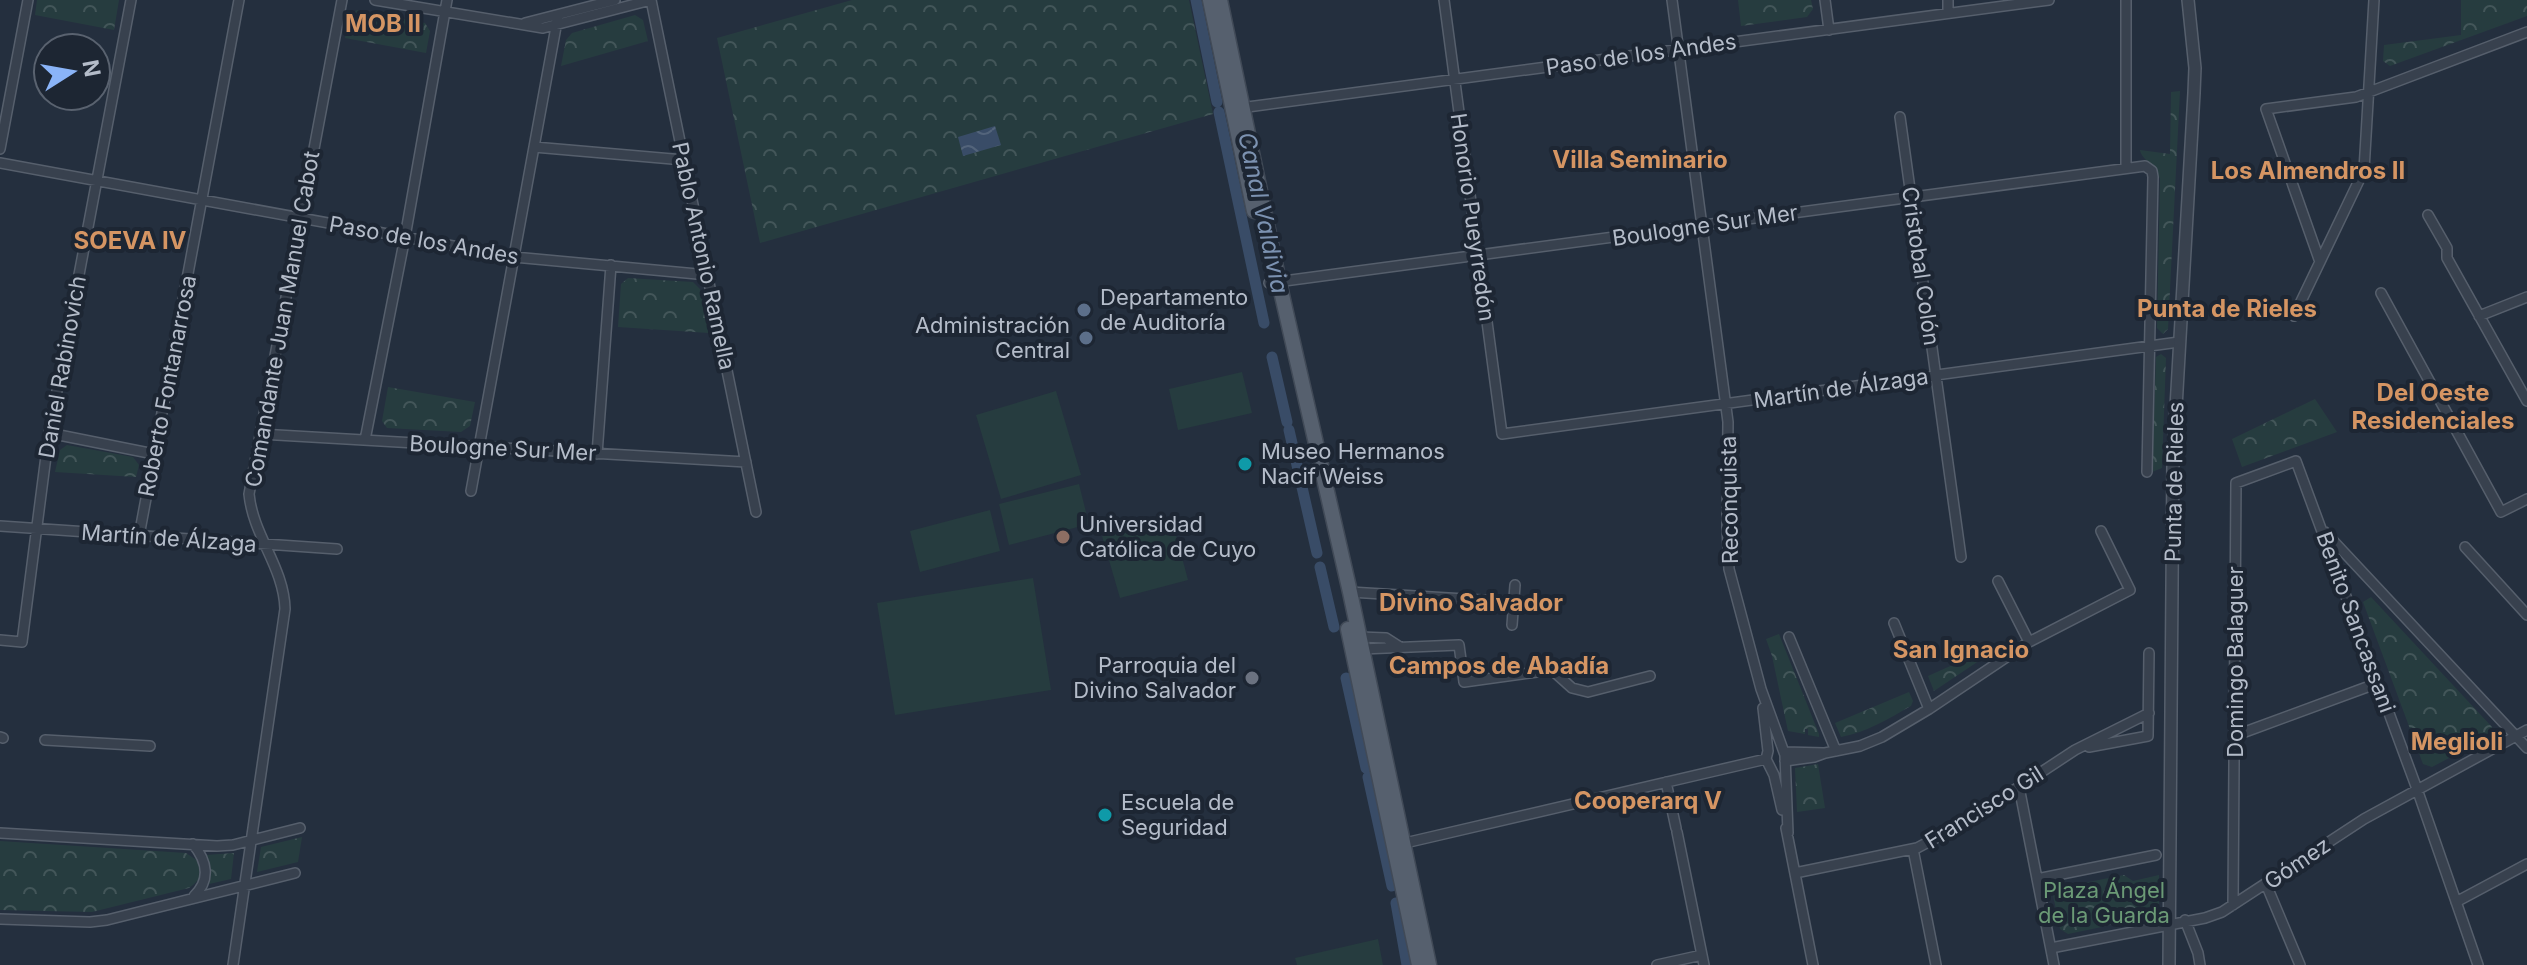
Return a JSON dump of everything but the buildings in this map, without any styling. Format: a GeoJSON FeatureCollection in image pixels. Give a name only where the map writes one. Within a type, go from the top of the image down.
{"type":"FeatureCollection","features":[{"type":"Feature","properties":{"kind":"main road"},"geometry":{"type":"LineString","coordinates":[[1218,2],[1419,965]]}},
{"type":"Feature","properties":{"kind":"main road"},"geometry":{"type":"LineString","coordinates":[[1274,282],[1350,592],[1429,965]]}},
{"type":"Feature","properties":{"kind":"street"},"geometry":{"type":"LineString","coordinates":[[0,149],[28,0]]}},
{"type":"Feature","properties":{"kind":"street","name":"Daniel Rabinovich"},"geometry":{"type":"LineString","coordinates":[[0,640],[22,642],[49,433],[131,0]]}},
{"type":"Feature","properties":{"kind":"street","name":"Roberto Fontanarrosa"},"geometry":{"type":"LineString","coordinates":[[139,536],[239,0]]}},
{"type":"Feature","properties":{"kind":"street","name":"Comandante Juan Manuel Cabot"},"geometry":{"type":"LineString","coordinates":[[233,965],[285,609],[281,578],[254,520],[249,494],[342,0]]}},
{"type":"Feature","properties":{"kind":"street"},"geometry":{"type":"LineString","coordinates":[[375,0],[517,25],[557,21],[651,0]]}},
{"type":"Feature","properties":{"kind":"street"},"geometry":{"type":"LineString","coordinates":[[365,440],[447,0]]}},
{"type":"Feature","properties":{"kind":"street"},"geometry":{"type":"LineString","coordinates":[[557,21],[615,0]]}},
{"type":"Feature","properties":{"kind":"street","name":"Pablo Antonio Ramella"},"geometry":{"type":"LineString","coordinates":[[651,0],[756,512]]}},
{"type":"Feature","properties":{"kind":"street","name":"Honorio Pueyrredón"},"geometry":{"type":"LineString","coordinates":[[1444,0],[1502,434]]}},
{"type":"Feature","properties":{"kind":"street","name":"Reconquista"},"geometry":{"type":"LineString","coordinates":[[1672,0],[1726,403],[1729,569],[1761,689],[1784,756],[1788,833]]}},
{"type":"Feature","properties":{"kind":"street"},"geometry":{"type":"LineString","coordinates":[[1825,0],[1829,30]]}},
{"type":"Feature","properties":{"kind":"street"},"geometry":{"type":"LineString","coordinates":[[1948,0],[1948,13]]}},
{"type":"Feature","properties":{"kind":"street","name":"Paso de los Andes"},"geometry":{"type":"LineString","coordinates":[[1238,108],[2049,0]]}},
{"type":"Feature","properties":{"kind":"street"},"geometry":{"type":"LineString","coordinates":[[2126,0],[2126,168]]}},
{"type":"Feature","properties":{"kind":"street","name":"Punta de Rieles"},"geometry":{"type":"LineString","coordinates":[[2169,965],[2172,486],[2195,68],[2188,0]]}},
{"type":"Feature","properties":{"kind":"street"},"geometry":{"type":"LineString","coordinates":[[2294,316],[2364,170],[2374,0]]}},
{"type":"Feature","properties":{"kind":"street"},"geometry":{"type":"LineString","coordinates":[[471,491],[557,21]]}},
{"type":"Feature","properties":{"kind":"street"},"geometry":{"type":"LineString","coordinates":[[2320,262],[2266,109],[2356,97],[2527,32]]}},
{"type":"Feature","properties":{"kind":"street","name":"Cristobal Colón"},"geometry":{"type":"LineString","coordinates":[[1900,117],[1961,557]]}},
{"type":"Feature","properties":{"kind":"street"},"geometry":{"type":"LineString","coordinates":[[534,147],[684,160]]}},
{"type":"Feature","properties":{"kind":"street","name":"Paso de los Andes"},"geometry":{"type":"LineString","coordinates":[[0,163],[514,257],[708,275]]}},
{"type":"Feature","properties":{"kind":"street","name":"Boulogne Sur Mer"},"geometry":{"type":"LineString","coordinates":[[1274,282],[2140,166],[2150,169],[2153,177],[2151,346]]}},
{"type":"Feature","properties":{"kind":"street"},"geometry":{"type":"LineString","coordinates":[[2428,215],[2447,248],[2447,258],[2527,401]]}},
{"type":"Feature","properties":{"kind":"street"},"geometry":{"type":"LineString","coordinates":[[597,454],[611,265]]}},
{"type":"Feature","properties":{"kind":"street"},"geometry":{"type":"LineString","coordinates":[[2381,293],[2501,512],[2527,499]]}},
{"type":"Feature","properties":{"kind":"street"},"geometry":{"type":"LineString","coordinates":[[2479,316],[2527,297]]}},
{"type":"Feature","properties":{"kind":"street","name":"Martín de Álzaga"},"geometry":{"type":"LineString","coordinates":[[1502,434],[2179,342]]}},
{"type":"Feature","properties":{"kind":"street"},"geometry":{"type":"LineString","coordinates":[[2147,472],[2151,346]]}},
{"type":"Feature","properties":{"kind":"street"},"geometry":{"type":"LineString","coordinates":[[49,433],[154,454]]}},
{"type":"Feature","properties":{"kind":"street","name":"Boulogne Sur Mer"},"geometry":{"type":"LineString","coordinates":[[260,434],[746,462]]}},
{"type":"Feature","properties":{"kind":"street","name":"Benito Sancassani"},"geometry":{"type":"LineString","coordinates":[[2296,461],[2417,789],[2478,965]]}},
{"type":"Feature","properties":{"kind":"street","name":"Domingo Balaguer"},"geometry":{"type":"LineString","coordinates":[[2233,905],[2236,483],[2296,461]]}},
{"type":"Feature","properties":{"kind":"street","name":"Martín de Álzaga"},"geometry":{"type":"LineString","coordinates":[[0,526],[337,549]]}},
{"type":"Feature","properties":{"kind":"street"},"geometry":{"type":"LineString","coordinates":[[2321,528],[2527,748]]}},
{"type":"Feature","properties":{"kind":"street"},"geometry":{"type":"LineString","coordinates":[[1405,843],[1768,759],[1774,748],[1784,756],[1860,746],[1929,709],[2029,642],[2130,590],[2101,531]]}},
{"type":"Feature","properties":{"kind":"street"},"geometry":{"type":"LineString","coordinates":[[2465,547],[2527,615]]}},
{"type":"Feature","properties":{"kind":"street"},"geometry":{"type":"LineString","coordinates":[[1998,581],[2029,642]]}},
{"type":"Feature","properties":{"kind":"street"},"geometry":{"type":"LineString","coordinates":[[1512,625],[1515,585]]}},
{"type":"Feature","properties":{"kind":"street"},"geometry":{"type":"LineString","coordinates":[[1350,592],[1514,602]]}},
{"type":"Feature","properties":{"kind":"street"},"geometry":{"type":"LineString","coordinates":[[1894,623],[1929,709]]}},
{"type":"Feature","properties":{"kind":"street"},"geometry":{"type":"LineString","coordinates":[[1789,637],[1830,752]]}},
{"type":"Feature","properties":{"kind":"street"},"geometry":{"type":"LineString","coordinates":[[1361,643],[1400,647],[1459,645],[1464,682],[1547,670],[1558,674],[1572,688],[1588,692],[1650,676]]}},
{"type":"Feature","properties":{"kind":"street"},"geometry":{"type":"LineString","coordinates":[[2149,653],[2149,713]]}},
{"type":"Feature","properties":{"kind":"street"},"geometry":{"type":"LineString","coordinates":[[2234,736],[2378,683]]}},
{"type":"Feature","properties":{"kind":"street","name":"Reconquista"},"geometry":{"type":"LineString","coordinates":[[1761,689],[1768,759],[1788,833],[1813,965]]}},
{"type":"Feature","properties":{"kind":"street","name":"Francisco Gil"},"geometry":{"type":"LineString","coordinates":[[1795,873],[1913,849],[1964,823],[2075,750],[2149,713],[2148,736],[2075,750]]}},
{"type":"Feature","properties":{"kind":"street","name":"Gómez"},"geometry":{"type":"LineString","coordinates":[[2051,948],[2214,916],[2357,823],[2527,730]]}},
{"type":"Feature","properties":{"kind":"street"},"geometry":{"type":"LineString","coordinates":[[45,740],[150,746]]}},
{"type":"Feature","properties":{"kind":"street"},"geometry":{"type":"LineString","coordinates":[[1768,759],[1777,768],[1784,756]]}},
{"type":"Feature","properties":{"kind":"street"},"geometry":{"type":"LineString","coordinates":[[1657,965],[1703,960],[1666,782]]}},
{"type":"Feature","properties":{"kind":"street"},"geometry":{"type":"LineString","coordinates":[[2019,787],[2054,965]]}},
{"type":"Feature","properties":{"kind":"street"},"geometry":{"type":"LineString","coordinates":[[0,833],[233,845],[300,828]]}},
{"type":"Feature","properties":{"kind":"street"},"geometry":{"type":"LineString","coordinates":[[191,899],[200,891],[206,873],[203,857],[193,844]]}},
{"type":"Feature","properties":{"kind":"street"},"geometry":{"type":"LineString","coordinates":[[1913,849],[1936,965]]}},
{"type":"Feature","properties":{"kind":"street"},"geometry":{"type":"LineString","coordinates":[[2037,879],[2156,855]]}},
{"type":"Feature","properties":{"kind":"street"},"geometry":{"type":"LineString","coordinates":[[2456,902],[2527,864]]}},
{"type":"Feature","properties":{"kind":"street"},"geometry":{"type":"LineString","coordinates":[[0,919],[90,922],[295,873]]}},
{"type":"Feature","properties":{"kind":"street"},"geometry":{"type":"LineString","coordinates":[[2266,884],[2300,965]]}},
{"type":"Feature","properties":{"kind":"street"},"geometry":{"type":"LineString","coordinates":[[2185,920],[2200,965]]}},
{"type":"Feature","properties":{"kind":"green space"},"geometry":{"type":"Polygon","coordinates":[[[37,0],[119,0],[114,30],[35,15],[37,0]]]}},
{"type":"Feature","properties":{"kind":"green space"},"geometry":{"type":"Polygon","coordinates":[[[852,0],[1189,0],[1213,114],[760,243],[717,38],[852,0]]]}},
{"type":"Feature","properties":{"kind":"green space"},"geometry":{"type":"Polygon","coordinates":[[[1738,0],[1811,0],[1813,9],[1807,17],[1741,26],[1738,0]]]}},
{"type":"Feature","properties":{"kind":"green space"},"geometry":{"type":"Polygon","coordinates":[[[2461,0],[2527,0],[2527,16],[2390,66],[2383,61],[2384,45],[2461,35],[2461,0]]]}},
{"type":"Feature","properties":{"kind":"green space"},"geometry":{"type":"Polygon","coordinates":[[[357,10],[425,23],[430,31],[426,53],[345,38],[350,16],[357,10]]]}},
{"type":"Feature","properties":{"kind":"green space"},"geometry":{"type":"Polygon","coordinates":[[[635,15],[643,20],[648,41],[561,66],[566,40],[572,33],[635,15]]]}},
{"type":"Feature","properties":{"kind":"green space"},"geometry":{"type":"Polygon","coordinates":[[[2180,91],[2168,329],[2163,334],[2157,328],[2160,179],[2140,150],[2170,154],[2171,92],[2180,91]]]}},
{"type":"Feature","properties":{"kind":"green space"},"geometry":{"type":"Polygon","coordinates":[[[628,278],[693,282],[700,289],[709,333],[618,327],[621,284],[628,278]]]}},
{"type":"Feature","properties":{"kind":"green space"},"geometry":{"type":"Polygon","coordinates":[[[2161,354],[2166,358],[2162,468],[2152,472],[2156,357],[2161,354]]]}},
{"type":"Feature","properties":{"kind":"green space"},"geometry":{"type":"Polygon","coordinates":[[[1242,372],[1252,413],[1178,430],[1169,389],[1242,372]]]}},
{"type":"Feature","properties":{"kind":"green space"},"geometry":{"type":"Polygon","coordinates":[[[388,387],[475,402],[470,426],[461,432],[387,428],[382,421],[388,387]]]}},
{"type":"Feature","properties":{"kind":"green space"},"geometry":{"type":"Polygon","coordinates":[[[1056,391],[1081,475],[1001,499],[976,415],[1056,391]]]}},
{"type":"Feature","properties":{"kind":"green space"},"geometry":{"type":"Polygon","coordinates":[[[2315,399],[2337,432],[2242,467],[2232,439],[2315,399]]]}},
{"type":"Feature","properties":{"kind":"green space"},"geometry":{"type":"Polygon","coordinates":[[[67,445],[133,457],[139,465],[136,477],[55,472],[60,450],[67,445]]]}},
{"type":"Feature","properties":{"kind":"green space"},"geometry":{"type":"Polygon","coordinates":[[[1079,484],[1089,524],[1009,545],[999,504],[1079,484]]]}},
{"type":"Feature","properties":{"kind":"green space"},"geometry":{"type":"Polygon","coordinates":[[[990,510],[1000,551],[920,572],[910,531],[990,510]]]}},
{"type":"Feature","properties":{"kind":"green space"},"geometry":{"type":"Polygon","coordinates":[[[1171,516],[1188,580],[1120,598],[1102,536],[1171,516]]]}},
{"type":"Feature","properties":{"kind":"green space"},"geometry":{"type":"Polygon","coordinates":[[[1033,578],[1051,690],[895,715],[877,603],[1033,578]]]}},
{"type":"Feature","properties":{"kind":"green space"},"geometry":{"type":"Polygon","coordinates":[[[2371,597],[2492,727],[2491,736],[2432,767],[2423,764],[2363,602],[2371,597]]]}},
{"type":"Feature","properties":{"kind":"green space"},"geometry":{"type":"Polygon","coordinates":[[[1779,634],[1819,737],[1808,735],[1808,729],[1805,729],[1805,734],[1788,731],[1766,639],[1779,634]]]}},
{"type":"Feature","properties":{"kind":"green space"},"geometry":{"type":"Polygon","coordinates":[[[2013,638],[1934,691],[1928,676],[2013,638]]]}},
{"type":"Feature","properties":{"kind":"green space"},"geometry":{"type":"Polygon","coordinates":[[[1909,692],[1913,701],[1911,706],[1869,728],[1841,737],[1835,723],[1909,692]]]}},
{"type":"Feature","properties":{"kind":"green space"},"geometry":{"type":"Polygon","coordinates":[[[1818,764],[1825,808],[1797,812],[1795,768],[1818,764]]]}},
{"type":"Feature","properties":{"kind":"green space"},"geometry":{"type":"Polygon","coordinates":[[[302,837],[298,862],[257,872],[261,847],[302,837]]]}},
{"type":"Feature","properties":{"kind":"green space"},"geometry":{"type":"Polygon","coordinates":[[[0,841],[186,853],[198,861],[200,873],[198,880],[189,888],[92,912],[0,910],[0,841]]]}},
{"type":"Feature","properties":{"kind":"green space"},"geometry":{"type":"Polygon","coordinates":[[[234,853],[231,879],[209,884],[210,870],[206,855],[234,853]]]}},
{"type":"Feature","properties":{"kind":"green space","name":"Plaza Ángel de la Guarda"},"geometry":{"type":"Polygon","coordinates":[[[2124,875],[2133,881],[2159,875],[2159,907],[2133,913],[2126,922],[2068,934],[2060,929],[2053,895],[2058,888],[2124,875]]]}},
{"type":"Feature","properties":{"kind":"green space"},"geometry":{"type":"Polygon","coordinates":[[[1378,939],[1383,965],[1297,965],[1295,958],[1378,939]]]}},
{"type":"Feature","properties":{"kind":"water"},"geometry":{"type":"Polygon","coordinates":[[[995,126],[1001,145],[963,156],[958,137],[995,126]]]}},
{"type":"Feature","properties":{"kind":"waterway","name":"Canal Valdivia"},"geometry":{"type":"LineString","coordinates":[[1196,0],[1217,102]]}},
{"type":"Feature","properties":{"kind":"waterway","name":"Canal Valdivia"},"geometry":{"type":"LineString","coordinates":[[1219,112],[1264,323]]}},
{"type":"Feature","properties":{"kind":"waterway","name":"Canal Valdivia"},"geometry":{"type":"LineString","coordinates":[[1272,357],[1287,422]]}},
{"type":"Feature","properties":{"kind":"waterway","name":"Canal Valdivia"},"geometry":{"type":"LineString","coordinates":[[1289,430],[1317,553]]}},
{"type":"Feature","properties":{"kind":"waterway","name":"Canal Valdivia"},"geometry":{"type":"LineString","coordinates":[[1320,567],[1334,627]]}},
{"type":"Feature","properties":{"kind":"waterway","name":"Canal Valdivia"},"geometry":{"type":"LineString","coordinates":[[1346,678],[1366,768]]}},
{"type":"Feature","properties":{"kind":"waterway","name":"Canal Valdivia"},"geometry":{"type":"LineString","coordinates":[[1368,777],[1392,886]]}},
{"type":"Feature","properties":{"kind":"waterway","name":"Canal Valdivia"},"geometry":{"type":"LineString","coordinates":[[1396,903],[1407,965]]}},
{"type":"Feature","properties":{"kind":"place","name":"Departamento de Auditoría"},"geometry":{"type":"Point","coordinates":[1084,310]}},
{"type":"Feature","properties":{"kind":"place","name":"Administración Central"},"geometry":{"type":"Point","coordinates":[1086,338]}},
{"type":"Feature","properties":{"kind":"place","name":"Museo Hermanos Nacif Weiss"},"geometry":{"type":"Point","coordinates":[1245,464]}},
{"type":"Feature","properties":{"kind":"place","name":"Universidad Católica de Cuyo"},"geometry":{"type":"Point","coordinates":[1063,537]}},
{"type":"Feature","properties":{"kind":"place","name":"Parroquia del Divino Salvador"},"geometry":{"type":"Point","coordinates":[1252,678]}},
{"type":"Feature","properties":{"kind":"place","name":"Escuela de Seguridad"},"geometry":{"type":"Point","coordinates":[1105,815]}},
{"type":"Feature","properties":{"kind":"district","name":"MOB II"},"geometry":{"type":"Point","coordinates":[383,24]}},
{"type":"Feature","properties":{"kind":"district","name":"Villa Seminario"},"geometry":{"type":"Point","coordinates":[1640,160]}},
{"type":"Feature","properties":{"kind":"district","name":"Los Almendros II"},"geometry":{"type":"Point","coordinates":[2308,171]}},
{"type":"Feature","properties":{"kind":"district","name":"SOEVA IV"},"geometry":{"type":"Point","coordinates":[130,241]}},
{"type":"Feature","properties":{"kind":"district","name":"Punta de Rieles"},"geometry":{"type":"Point","coordinates":[2227,309]}},
{"type":"Feature","properties":{"kind":"district","name":"Del Oeste Residenciales"},"geometry":{"type":"Point","coordinates":[2433,407]}},
{"type":"Feature","properties":{"kind":"district","name":"Divino Salvador"},"geometry":{"type":"Point","coordinates":[1471,603]}},
{"type":"Feature","properties":{"kind":"district","name":"San Ignacio"},"geometry":{"type":"Point","coordinates":[1961,650]}},
{"type":"Feature","properties":{"kind":"district","name":"Campos de Abadía"},"geometry":{"type":"Point","coordinates":[1499,666]}},
{"type":"Feature","properties":{"kind":"district","name":"Meglioli"},"geometry":{"type":"Point","coordinates":[2457,742]}},
{"type":"Feature","properties":{"kind":"district","name":"Cooperarq V"},"geometry":{"type":"Point","coordinates":[1648,801]}}]}
